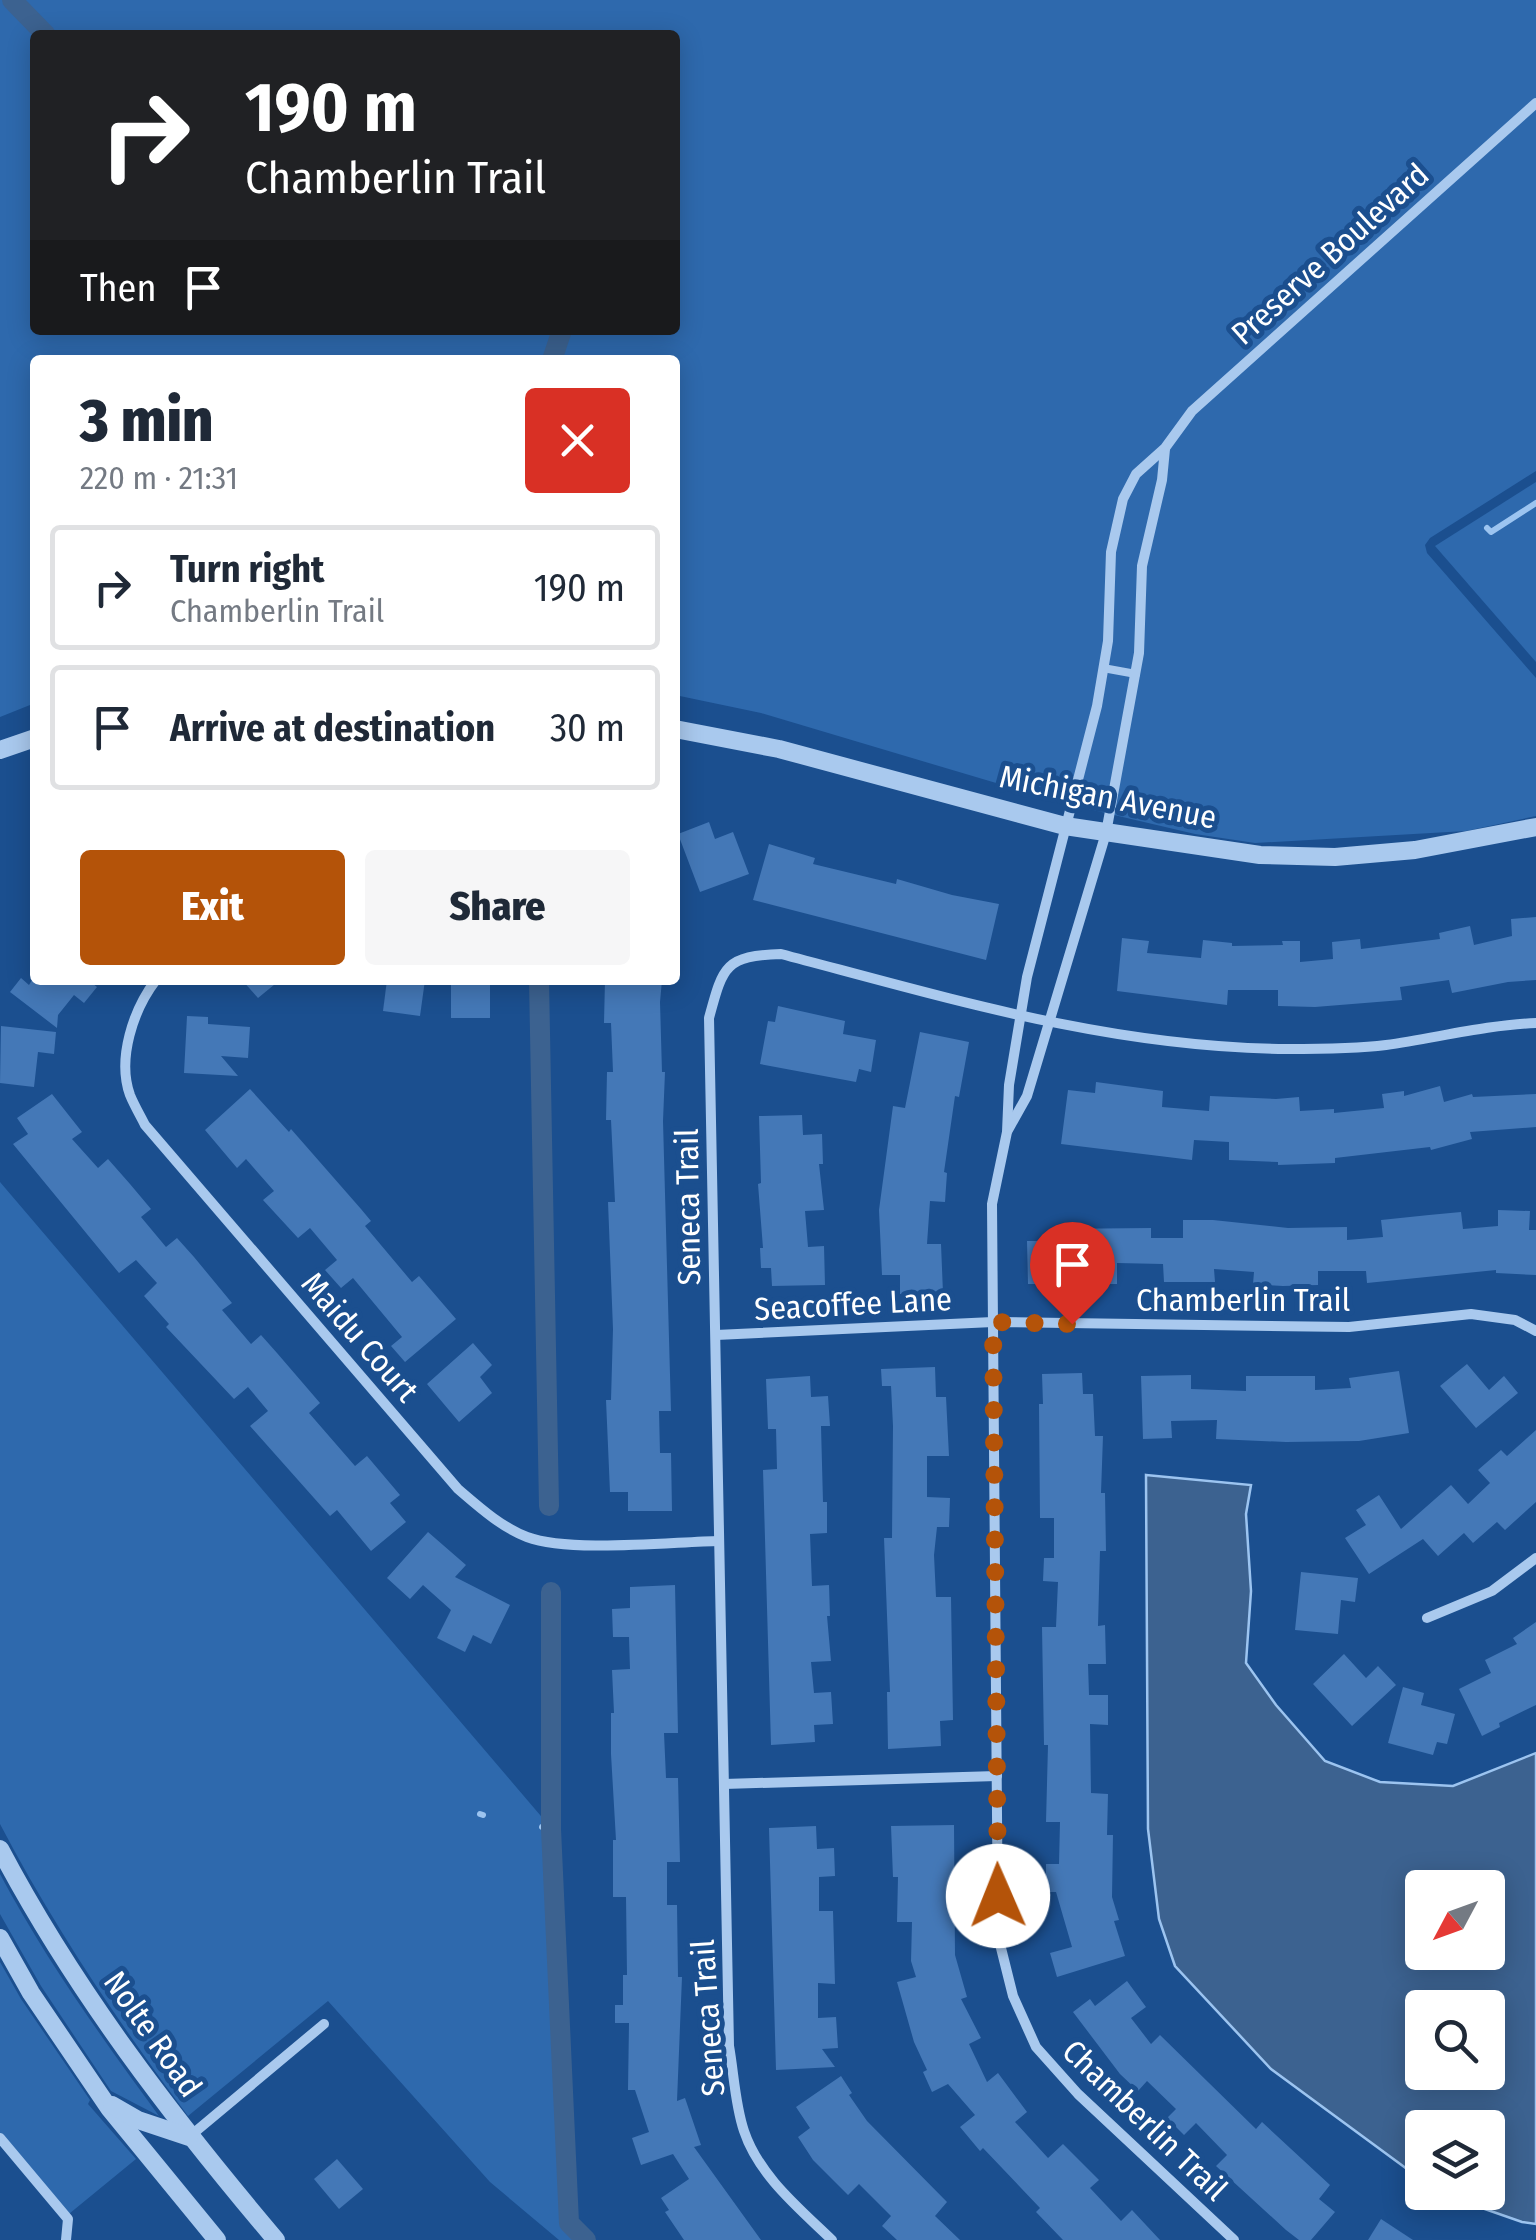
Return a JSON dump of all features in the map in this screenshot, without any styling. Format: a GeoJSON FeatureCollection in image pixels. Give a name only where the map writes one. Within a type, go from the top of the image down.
{"type":"FeatureCollection","features":[{"type":"Feature","properties":{"kind":"street","name":"Preserve Boulevard"},"geometry":{"type":"LineString","coordinates":[[1007,1132],[1010,1084],[1027,977],[1096,706],[1108,641],[1111,552],[1123,499],[1136,474],[1165,448],[1192,411],[1536,103]]}},
{"type":"Feature","properties":{"kind":"street","name":"Preserve Boulevard"},"geometry":{"type":"LineString","coordinates":[[1007,1132],[1028,1096],[1106,832],[1136,674],[1142,566],[1162,480],[1165,448]]}},
{"type":"Feature","properties":{"kind":"street","name":"Michigan Avenue"},"geometry":{"type":"LineString","coordinates":[[680,730],[779,750],[1065,826],[1260,854],[1335,857],[1415,850],[1536,826]]}},
{"type":"Feature","properties":{"kind":"street"},"geometry":{"type":"LineString","coordinates":[[0,750],[30,740]]}},
{"type":"Feature","properties":{"kind":"street","name":"Seneca Trail"},"geometry":{"type":"LineString","coordinates":[[832,2240],[786,2196],[762,2165],[744,2132],[729,2046],[709,1018],[717,987],[730,965],[747,955],[780,954],[1048,1024],[1185,1044],[1380,1046],[1508,1024],[1536,1023]]}},
{"type":"Feature","properties":{"kind":"street","name":"Maidu Court"},"geometry":{"type":"LineString","coordinates":[[152,985],[130,1032],[126,1064],[129,1093],[145,1125],[458,1489],[490,1517],[525,1536],[553,1544],[720,1541]]}},
{"type":"Feature","properties":{"kind":"street"},"geometry":{"type":"LineString","coordinates":[[993,1322],[992,1204],[1007,1132]]}},
{"type":"Feature","properties":{"kind":"street","name":"Chamberlin Trail"},"geometry":{"type":"LineString","coordinates":[[1234,2240],[1078,2094],[1036,2047],[1013,1996],[998,1936],[993,1322],[1350,1327],[1471,1314],[1516,1320],[1536,1331]]}},
{"type":"Feature","properties":{"kind":"street","name":"Seacoffee Lane"},"geometry":{"type":"LineString","coordinates":[[716,1335],[993,1322]]}},
{"type":"Feature","properties":{"kind":"street"},"geometry":{"type":"LineString","coordinates":[[1427,1618],[1492,1591],[1536,1558]]}},
{"type":"Feature","properties":{"kind":"street"},"geometry":{"type":"LineString","coordinates":[[724,1784],[997,1776]]}},
{"type":"Feature","properties":{"kind":"street","name":"Nolte Road"},"geometry":{"type":"LineString","coordinates":[[0,1848],[30,1906],[102,2018],[189,2137],[276,2240]]}},
{"type":"Feature","properties":{"kind":"street"},"geometry":{"type":"LineString","coordinates":[[0,1938],[31,1993],[103,2099],[218,2240]]}},
{"type":"Feature","properties":{"kind":"street"},"geometry":{"type":"LineString","coordinates":[[103,2099],[138,2120],[189,2137],[324,2024]]}},
{"type":"Feature","properties":{"kind":"street"},"geometry":{"type":"LineString","coordinates":[[0,2138],[68,2219],[66,2240]]}},
{"type":"Feature","properties":{"kind":"lane"},"geometry":{"type":"LineString","coordinates":[[1103,668],[1136,674]]}},
{"type":"Feature","properties":{"kind":"shaded area"},"geometry":{"type":"Polygon","coordinates":[[[0,0],[1536,0],[1536,471],[1430,538],[1425,545],[1427,553],[1536,678],[1536,816],[1466,831],[1255,843],[1195,834],[1063,803],[761,713],[680,696],[680,355],[30,355],[30,705],[0,717],[0,0]]]}},
{"type":"Feature","properties":{"kind":"shaded area"},"geometry":{"type":"Polygon","coordinates":[[[1536,482],[1536,662],[1435,546],[1536,482]]]}},
{"type":"Feature","properties":{"kind":"shaded area"},"geometry":{"type":"Polygon","coordinates":[[[0,1182],[546,1822],[572,2240],[559,2240],[490,2182],[328,2001],[188,2116],[88,1973],[0,1824],[0,1182]]]}},
{"type":"Feature","properties":{"kind":"shaded area"},"geometry":{"type":"Polygon","coordinates":[[[1146,1475],[1251,1485],[1246,1514],[1251,1591],[1246,1663],[1276,1705],[1325,1761],[1380,1782],[1453,1786],[1536,1753],[1536,2224],[1488,2210],[1505,2210],[1505,2110],[1405,2110],[1405,2168],[1271,2069],[1175,1966],[1159,1919],[1148,1829],[1146,1475]]]}},
{"type":"Feature","properties":{"kind":"shaded area"},"geometry":{"type":"Polygon","coordinates":[[[0,1874],[55,1967],[159,2116],[111,2091],[41,1986],[0,1914],[0,1874]]]}},
{"type":"Feature","properties":{"kind":"shaded area"},"geometry":{"type":"Polygon","coordinates":[[[0,1962],[90,2100],[88,2104],[136,2159],[64,2218],[0,2141],[0,1962]]]}},
{"type":"Feature","properties":{"kind":"building"},"geometry":{"type":"Polygon","coordinates":[[[709,822],[715,839],[733,832],[749,874],[700,892],[680,833],[709,822]]]}},
{"type":"Feature","properties":{"kind":"building"},"geometry":{"type":"Polygon","coordinates":[[[769,844],[815,858],[813,864],[999,904],[986,960],[753,900],[769,844]]]}},
{"type":"Feature","properties":{"kind":"building"},"geometry":{"type":"Polygon","coordinates":[[[1536,917],[1536,980],[1452,993],[1449,980],[1400,987],[1402,1000],[1315,1007],[1278,1006],[1278,990],[1228,990],[1227,1005],[1117,991],[1122,938],[1149,941],[1147,953],[1201,958],[1203,940],[1232,946],[1300,941],[1300,962],[1333,959],[1332,942],[1360,939],[1361,949],[1440,939],[1439,933],[1470,926],[1474,945],[1512,936],[1511,919],[1536,917]]]}},
{"type":"Feature","properties":{"kind":"building"},"geometry":{"type":"Polygon","coordinates":[[[21,978],[29,985],[97,987],[84,1003],[74,995],[58,1015],[57,1028],[10,992],[21,978]]]}},
{"type":"Feature","properties":{"kind":"building"},"geometry":{"type":"Polygon","coordinates":[[[246,985],[274,985],[258,998],[246,985]]]}},
{"type":"Feature","properties":{"kind":"building"},"geometry":{"type":"Polygon","coordinates":[[[386,985],[424,985],[420,1016],[383,1011],[386,985]]]}},
{"type":"Feature","properties":{"kind":"building"},"geometry":{"type":"Polygon","coordinates":[[[451,985],[490,985],[490,1018],[451,1018],[451,985]]]}},
{"type":"Feature","properties":{"kind":"building"},"geometry":{"type":"Polygon","coordinates":[[[605,985],[662,985],[671,1411],[659,1411],[660,1453],[671,1453],[672,1511],[628,1511],[628,1492],[610,1492],[606,1400],[611,1400],[613,1329],[608,1202],[615,1202],[611,1120],[606,1120],[607,1072],[613,1072],[611,1023],[604,1023],[605,985]]]}},
{"type":"Feature","properties":{"kind":"building"},"geometry":{"type":"Polygon","coordinates":[[[778,1006],[845,1021],[843,1034],[876,1040],[871,1072],[859,1069],[856,1082],[760,1064],[768,1021],[775,1022],[778,1006]]]}},
{"type":"Feature","properties":{"kind":"building"},"geometry":{"type":"Polygon","coordinates":[[[187,1016],[208,1017],[208,1024],[250,1027],[248,1058],[221,1056],[238,1076],[184,1073],[187,1016]]]}},
{"type":"Feature","properties":{"kind":"building"},"geometry":{"type":"Polygon","coordinates":[[[1,1026],[56,1032],[54,1054],[38,1052],[34,1087],[0,1083],[1,1026]]]}},
{"type":"Feature","properties":{"kind":"building"},"geometry":{"type":"Polygon","coordinates":[[[920,1032],[969,1042],[959,1097],[955,1096],[944,1172],[945,1202],[930,1201],[927,1244],[941,1244],[943,1293],[900,1294],[900,1275],[882,1275],[879,1210],[893,1106],[905,1108],[920,1032]]]}},
{"type":"Feature","properties":{"kind":"building"},"geometry":{"type":"Polygon","coordinates":[[[1096,1082],[1163,1091],[1162,1107],[1209,1111],[1210,1096],[1299,1097],[1300,1111],[1334,1109],[1334,1113],[1384,1108],[1382,1094],[1404,1091],[1404,1096],[1440,1086],[1444,1102],[1472,1094],[1536,1094],[1536,1127],[1470,1132],[1472,1139],[1431,1150],[1430,1147],[1335,1158],[1335,1163],[1278,1165],[1229,1160],[1229,1142],[1194,1140],[1192,1160],[1061,1144],[1068,1090],[1095,1093],[1096,1082]]]}},
{"type":"Feature","properties":{"kind":"building"},"geometry":{"type":"Polygon","coordinates":[[[250,1089],[361,1209],[371,1221],[365,1226],[412,1282],[419,1276],[456,1319],[405,1362],[391,1346],[402,1337],[353,1278],[341,1288],[325,1270],[337,1260],[310,1228],[298,1238],[263,1200],[274,1191],[246,1159],[237,1168],[205,1130],[250,1089]]]}},
{"type":"Feature","properties":{"kind":"building"},"geometry":{"type":"Polygon","coordinates":[[[52,1094],[82,1132],[72,1139],[98,1168],[108,1159],[151,1209],[141,1217],[166,1247],[177,1238],[232,1303],[222,1310],[251,1344],[261,1335],[320,1403],[309,1413],[355,1466],[367,1456],[400,1495],[390,1503],[406,1522],[371,1551],[337,1510],[330,1516],[250,1426],[268,1411],[248,1387],[234,1399],[166,1327],[169,1324],[144,1296],[157,1283],[136,1260],[119,1273],[13,1144],[28,1134],[17,1118],[52,1094]]]}},
{"type":"Feature","properties":{"kind":"building"},"geometry":{"type":"Polygon","coordinates":[[[802,1115],[803,1135],[822,1134],[823,1164],[819,1164],[824,1210],[805,1211],[808,1247],[824,1246],[825,1285],[772,1286],[771,1268],[761,1268],[759,1116],[802,1115]]]}},
{"type":"Feature","properties":{"kind":"building"},"geometry":{"type":"Polygon","coordinates":[[[1498,1210],[1530,1211],[1529,1230],[1536,1230],[1536,1275],[1496,1270],[1367,1283],[1366,1271],[1318,1271],[1318,1285],[1283,1286],[1253,1284],[1254,1272],[1214,1269],[1215,1282],[1164,1282],[1163,1264],[1117,1263],[1117,1284],[1028,1284],[1027,1241],[1050,1241],[1050,1229],[1151,1228],[1151,1238],[1183,1238],[1183,1220],[1213,1220],[1288,1228],[1347,1227],[1347,1240],[1383,1237],[1381,1220],[1461,1212],[1463,1229],[1498,1226],[1498,1210]]]}},
{"type":"Feature","properties":{"kind":"building"},"geometry":{"type":"Polygon","coordinates":[[[473,1343],[492,1365],[480,1377],[492,1393],[459,1422],[427,1384],[473,1343]]]}},
{"type":"Feature","properties":{"kind":"building"},"geometry":{"type":"Polygon","coordinates":[[[1467,1364],[1489,1390],[1504,1376],[1518,1393],[1476,1428],[1440,1386],[1467,1364]]]}},
{"type":"Feature","properties":{"kind":"building"},"geometry":{"type":"Polygon","coordinates":[[[935,1367],[936,1397],[946,1397],[949,1456],[927,1456],[927,1497],[950,1498],[949,1527],[937,1527],[934,1555],[936,1597],[951,1597],[953,1720],[940,1721],[941,1746],[888,1749],[890,1692],[884,1538],[892,1538],[893,1426],[891,1386],[882,1386],[881,1369],[935,1367]]]}},
{"type":"Feature","properties":{"kind":"building"},"geometry":{"type":"Polygon","coordinates":[[[1399,1371],[1409,1433],[1359,1441],[1216,1439],[1217,1420],[1171,1421],[1172,1438],[1143,1439],[1141,1376],[1191,1375],[1191,1389],[1246,1391],[1246,1376],[1315,1376],[1315,1390],[1351,1388],[1349,1378],[1399,1371]]]}},
{"type":"Feature","properties":{"kind":"building"},"geometry":{"type":"Polygon","coordinates":[[[1082,1373],[1083,1394],[1093,1394],[1095,1436],[1103,1436],[1101,1493],[1105,1493],[1106,1551],[1100,1551],[1098,1626],[1105,1625],[1106,1664],[1088,1664],[1089,1695],[1108,1695],[1108,1725],[1090,1724],[1091,1793],[1108,1794],[1107,1835],[1113,1835],[1112,1897],[1119,1920],[1114,1921],[1125,1956],[1057,1977],[1050,1953],[1072,1947],[1056,1892],[1046,1892],[1046,1864],[1059,1864],[1060,1822],[1046,1822],[1048,1745],[1044,1745],[1042,1627],[1056,1627],[1058,1582],[1043,1581],[1044,1558],[1054,1558],[1054,1518],[1040,1518],[1039,1404],[1043,1404],[1042,1374],[1082,1373]]]}},
{"type":"Feature","properties":{"kind":"building"},"geometry":{"type":"Polygon","coordinates":[[[810,1376],[811,1397],[828,1396],[830,1426],[821,1426],[827,1533],[810,1534],[812,1586],[829,1585],[831,1661],[811,1662],[814,1693],[831,1692],[833,1724],[814,1725],[815,1742],[771,1745],[763,1470],[777,1469],[776,1429],[768,1429],[766,1379],[810,1376]]]}},
{"type":"Feature","properties":{"kind":"building"},"geometry":{"type":"Polygon","coordinates":[[[1536,1430],[1536,1502],[1505,1530],[1497,1522],[1473,1543],[1464,1533],[1438,1556],[1423,1539],[1369,1574],[1345,1538],[1366,1525],[1356,1510],[1379,1495],[1401,1529],[1451,1485],[1468,1504],[1490,1483],[1478,1470],[1501,1450],[1507,1456],[1536,1430]]]}},
{"type":"Feature","properties":{"kind":"building"},"geometry":{"type":"Polygon","coordinates":[[[428,1532],[466,1565],[455,1577],[510,1605],[491,1644],[473,1635],[465,1652],[437,1638],[451,1610],[423,1585],[410,1599],[387,1578],[428,1532]]]}},
{"type":"Feature","properties":{"kind":"building"},"geometry":{"type":"Polygon","coordinates":[[[1301,1572],[1358,1578],[1355,1602],[1341,1600],[1338,1634],[1295,1630],[1301,1572]]]}},
{"type":"Feature","properties":{"kind":"building"},"geometry":{"type":"Polygon","coordinates":[[[675,1585],[678,1733],[664,1733],[666,1778],[678,1778],[680,1862],[667,1862],[667,1905],[677,1905],[678,1977],[682,1977],[677,2101],[685,2098],[701,2145],[694,2147],[761,2240],[684,2240],[665,2212],[669,2210],[661,2198],[689,2179],[673,2154],[641,2165],[632,2138],[649,2132],[635,2090],[628,2090],[629,2023],[615,2023],[615,2005],[623,2005],[623,1975],[627,1975],[626,1897],[613,1897],[616,1840],[612,1670],[630,1669],[629,1637],[613,1637],[612,1609],[630,1608],[630,1587],[675,1585]]]}},
{"type":"Feature","properties":{"kind":"building"},"geometry":{"type":"Polygon","coordinates":[[[1536,1622],[1536,1705],[1482,1736],[1459,1689],[1491,1673],[1485,1660],[1517,1644],[1513,1638],[1536,1622]]]}},
{"type":"Feature","properties":{"kind":"building"},"geometry":{"type":"Polygon","coordinates":[[[1344,1654],[1366,1678],[1378,1666],[1396,1685],[1352,1726],[1313,1684],[1344,1654]]]}},
{"type":"Feature","properties":{"kind":"building"},"geometry":{"type":"Polygon","coordinates":[[[1403,1687],[1424,1693],[1421,1705],[1455,1714],[1447,1744],[1437,1742],[1433,1755],[1388,1743],[1403,1687]]]}},
{"type":"Feature","properties":{"kind":"building"},"geometry":{"type":"Polygon","coordinates":[[[954,1825],[955,1955],[967,1997],[961,1999],[981,2038],[969,2044],[987,2082],[998,2073],[1027,2112],[1015,2122],[1048,2158],[1063,2144],[1099,2180],[1090,2188],[1121,2221],[1132,2210],[1160,2240],[1063,2240],[1036,2212],[1040,2208],[960,2127],[975,2115],[948,2084],[932,2092],[897,1982],[916,1977],[911,1961],[912,1922],[897,1922],[898,1877],[893,1877],[891,1826],[954,1825]]]}},
{"type":"Feature","properties":{"kind":"building"},"geometry":{"type":"Polygon","coordinates":[[[816,1826],[817,1849],[834,1848],[835,1876],[819,1877],[819,1911],[833,1911],[835,1984],[818,1983],[818,2018],[836,2017],[838,2048],[822,2049],[835,2067],[776,2070],[769,1828],[816,1826]]]}},
{"type":"Feature","properties":{"kind":"building"},"geometry":{"type":"Polygon","coordinates":[[[1127,1981],[1146,2007],[1131,2018],[1151,2044],[1160,2035],[1256,2129],[1262,2122],[1330,2185],[1319,2199],[1335,2212],[1311,2240],[1299,2240],[1286,2230],[1216,2166],[1227,2155],[1196,2123],[1184,2135],[1167,2118],[1176,2109],[1147,2081],[1138,2091],[1120,2074],[1073,2012],[1090,1999],[1095,2006],[1127,1981]]]}},
{"type":"Feature","properties":{"kind":"building"},"geometry":{"type":"Polygon","coordinates":[[[841,2076],[867,2121],[947,2202],[935,2216],[960,2240],[897,2240],[882,2226],[891,2216],[859,2184],[848,2195],[813,2160],[798,2137],[810,2128],[796,2107],[841,2076]]]}},
{"type":"Feature","properties":{"kind":"building"},"geometry":{"type":"Polygon","coordinates":[[[337,2159],[363,2189],[339,2209],[314,2179],[337,2159]]]}},
{"type":"Feature","properties":{"kind":"building"},"geometry":{"type":"Polygon","coordinates":[[[1381,2219],[1413,2240],[1368,2240],[1381,2219]]]}},
{"type":"Feature","properties":{"kind":"waterway"},"geometry":{"type":"LineString","coordinates":[[12,0],[41,30]]}},
{"type":"Feature","properties":{"kind":"waterway"},"geometry":{"type":"LineString","coordinates":[[554,355],[560,335]]}},
{"type":"Feature","properties":{"kind":"waterway"},"geometry":{"type":"LineString","coordinates":[[1487,528],[1491,532],[1536,503]]}},
{"type":"Feature","properties":{"kind":"waterway"},"geometry":{"type":"LineString","coordinates":[[539,985],[549,1506]]}},
{"type":"Feature","properties":{"kind":"waterway"},"geometry":{"type":"LineString","coordinates":[[535,1092],[541,1093]]}},
{"type":"Feature","properties":{"kind":"waterway"},"geometry":{"type":"LineString","coordinates":[[551,1592],[551,1829],[569,2223],[586,2240]]}},
{"type":"Feature","properties":{"kind":"waterway"},"geometry":{"type":"LineString","coordinates":[[542,1827],[551,1829]]}},
{"type":"Feature","properties":{"kind":"route"},"geometry":{"type":"LineString","coordinates":[[998,1896],[993,1322],[1072,1324]]}}]}
